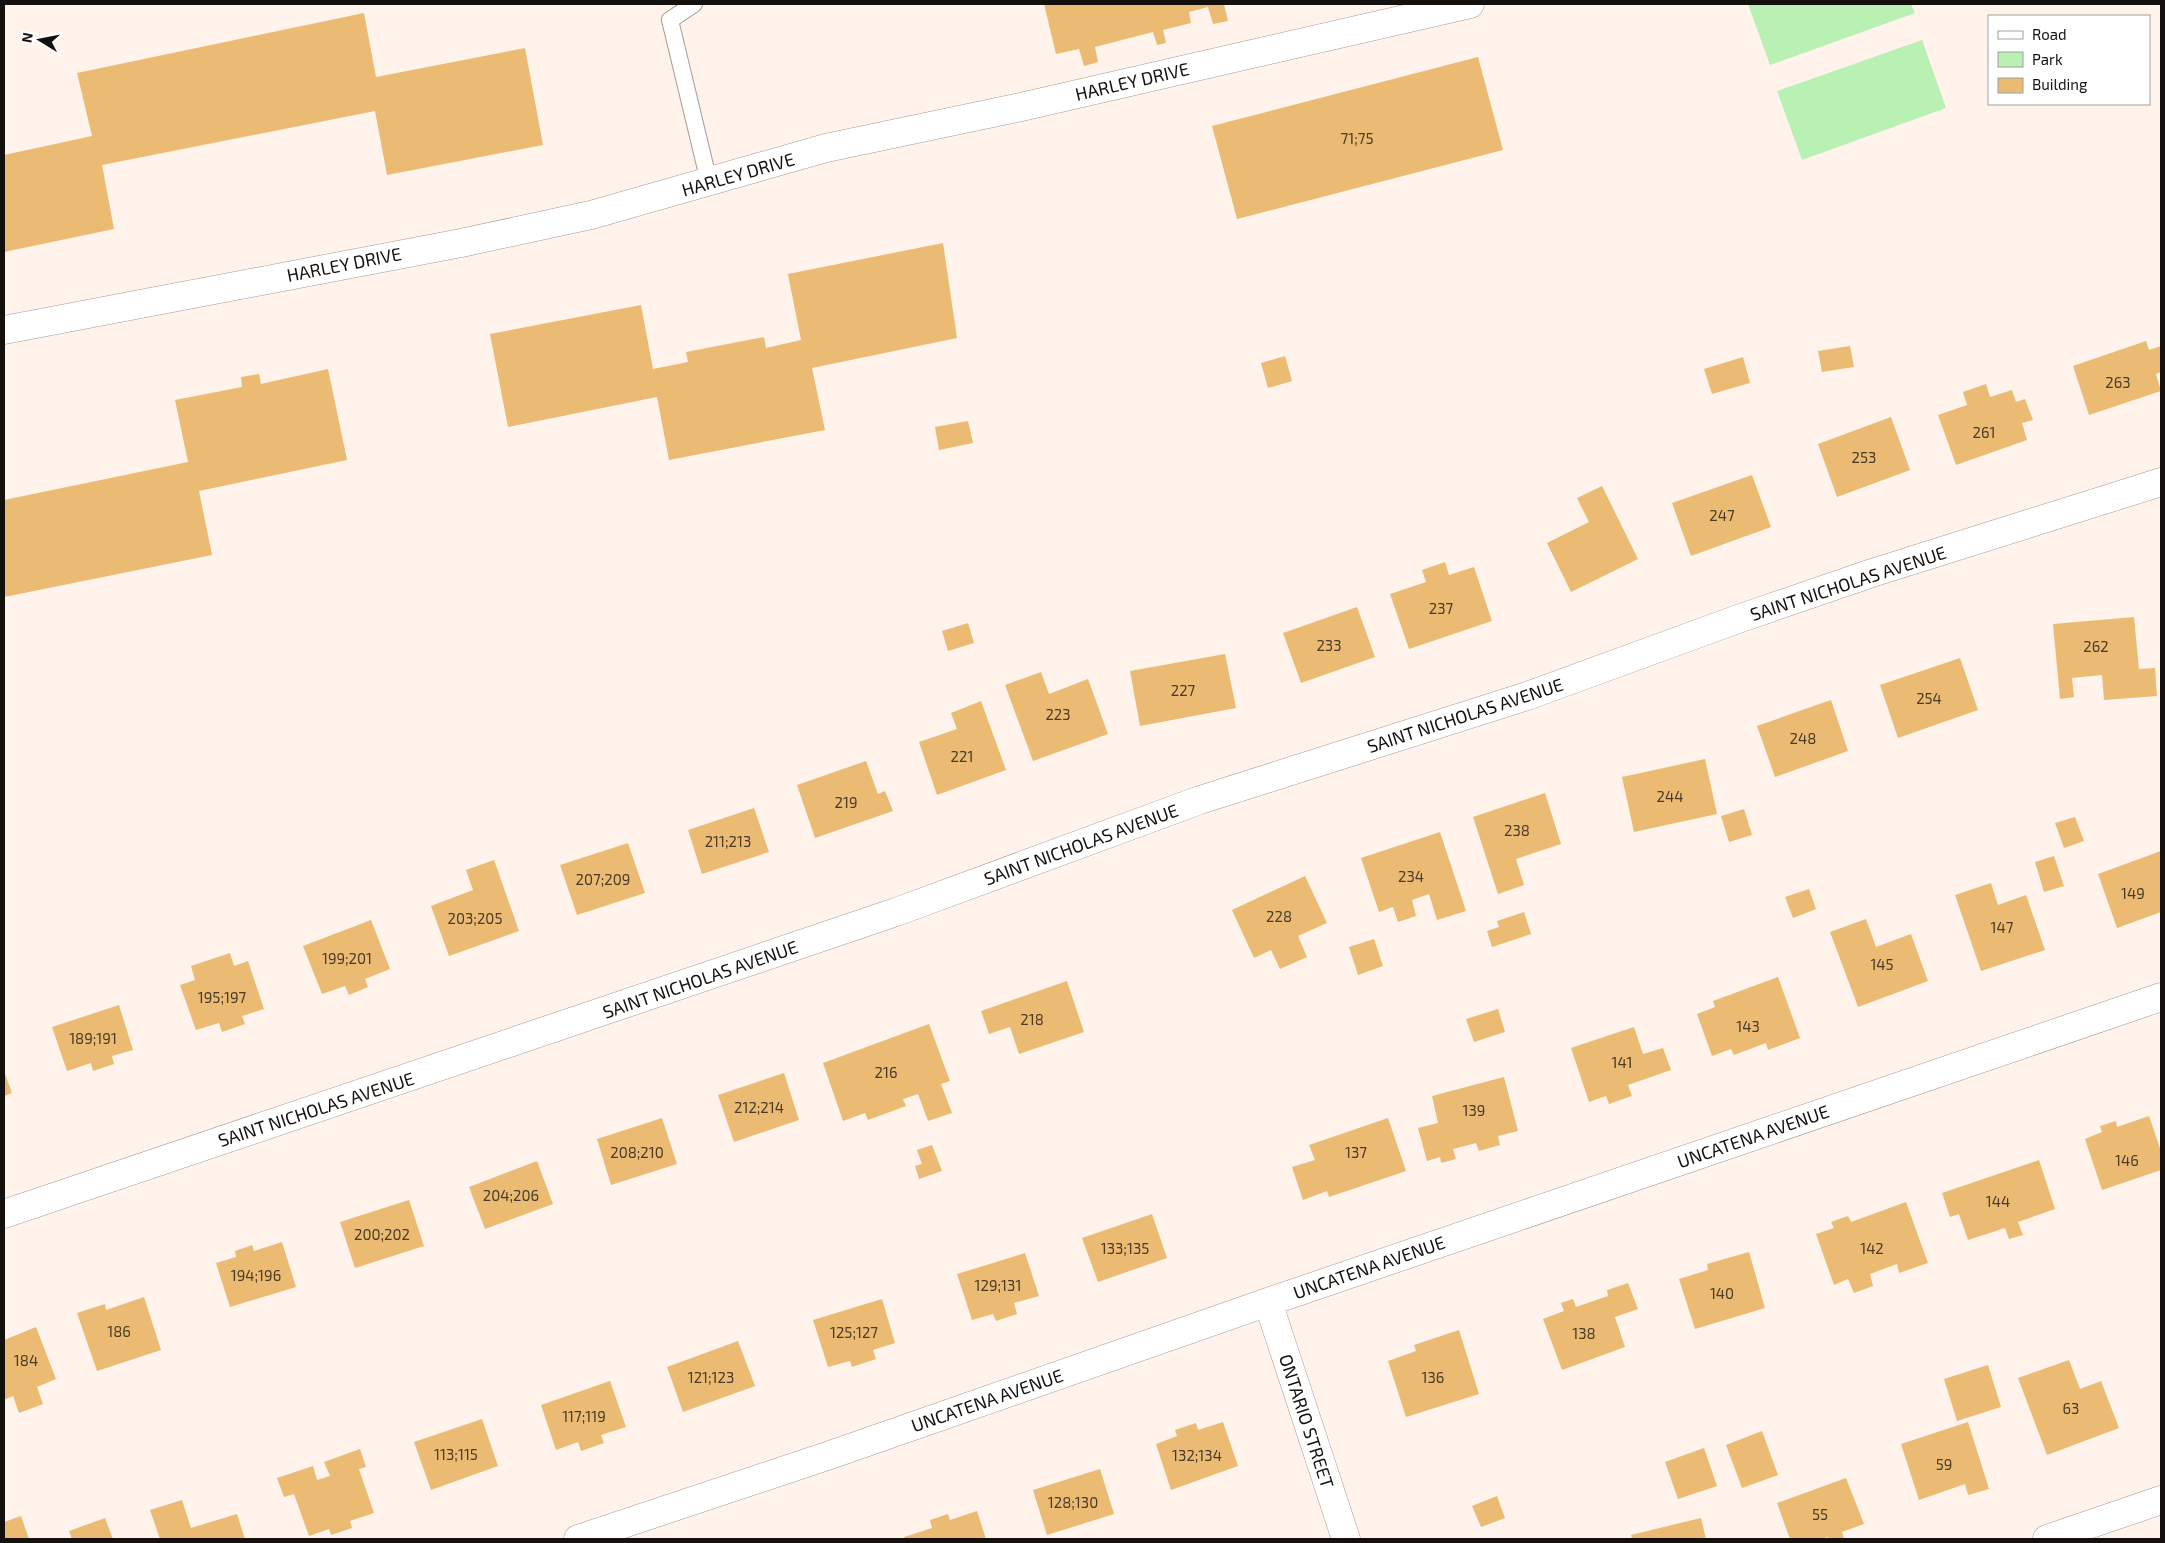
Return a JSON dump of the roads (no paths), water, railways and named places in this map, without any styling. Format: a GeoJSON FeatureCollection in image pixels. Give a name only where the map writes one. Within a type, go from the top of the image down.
{"type":"FeatureCollection","features":[{"type":"Feature","properties":{"kind":"street","name":"HARLEY DRIVE"},"geometry":{"type":"LineString","coordinates":[[4,330],[461,243],[591,215],[826,148],[1021,107],[1470,4]]}},
{"type":"Feature","properties":{"kind":"street","name":"SAINT NICHOLAS AVENUE"},"geometry":{"type":"LineString","coordinates":[[4,1214],[896,912],[1200,800],[1528,696],[1738,619],[1872,573],[2161,482]]}},
{"type":"Feature","properties":{"kind":"street","name":"UNCATENA AVENUE"},"geometry":{"type":"LineString","coordinates":[[578,1539],[833,1454],[1268,1302],[2161,997]]}},
{"type":"Feature","properties":{"kind":"street","name":"ONTARIO STREET"},"geometry":{"type":"LineString","coordinates":[[1268,1302],[1346,1539]]}},
{"type":"Feature","properties":{"kind":"street"},"geometry":{"type":"LineString","coordinates":[[2047,1539],[2161,1500]]}},
{"type":"Feature","properties":{"kind":"lane"},"geometry":{"type":"LineString","coordinates":[[694,4],[670,20],[709,182]]}}]}
